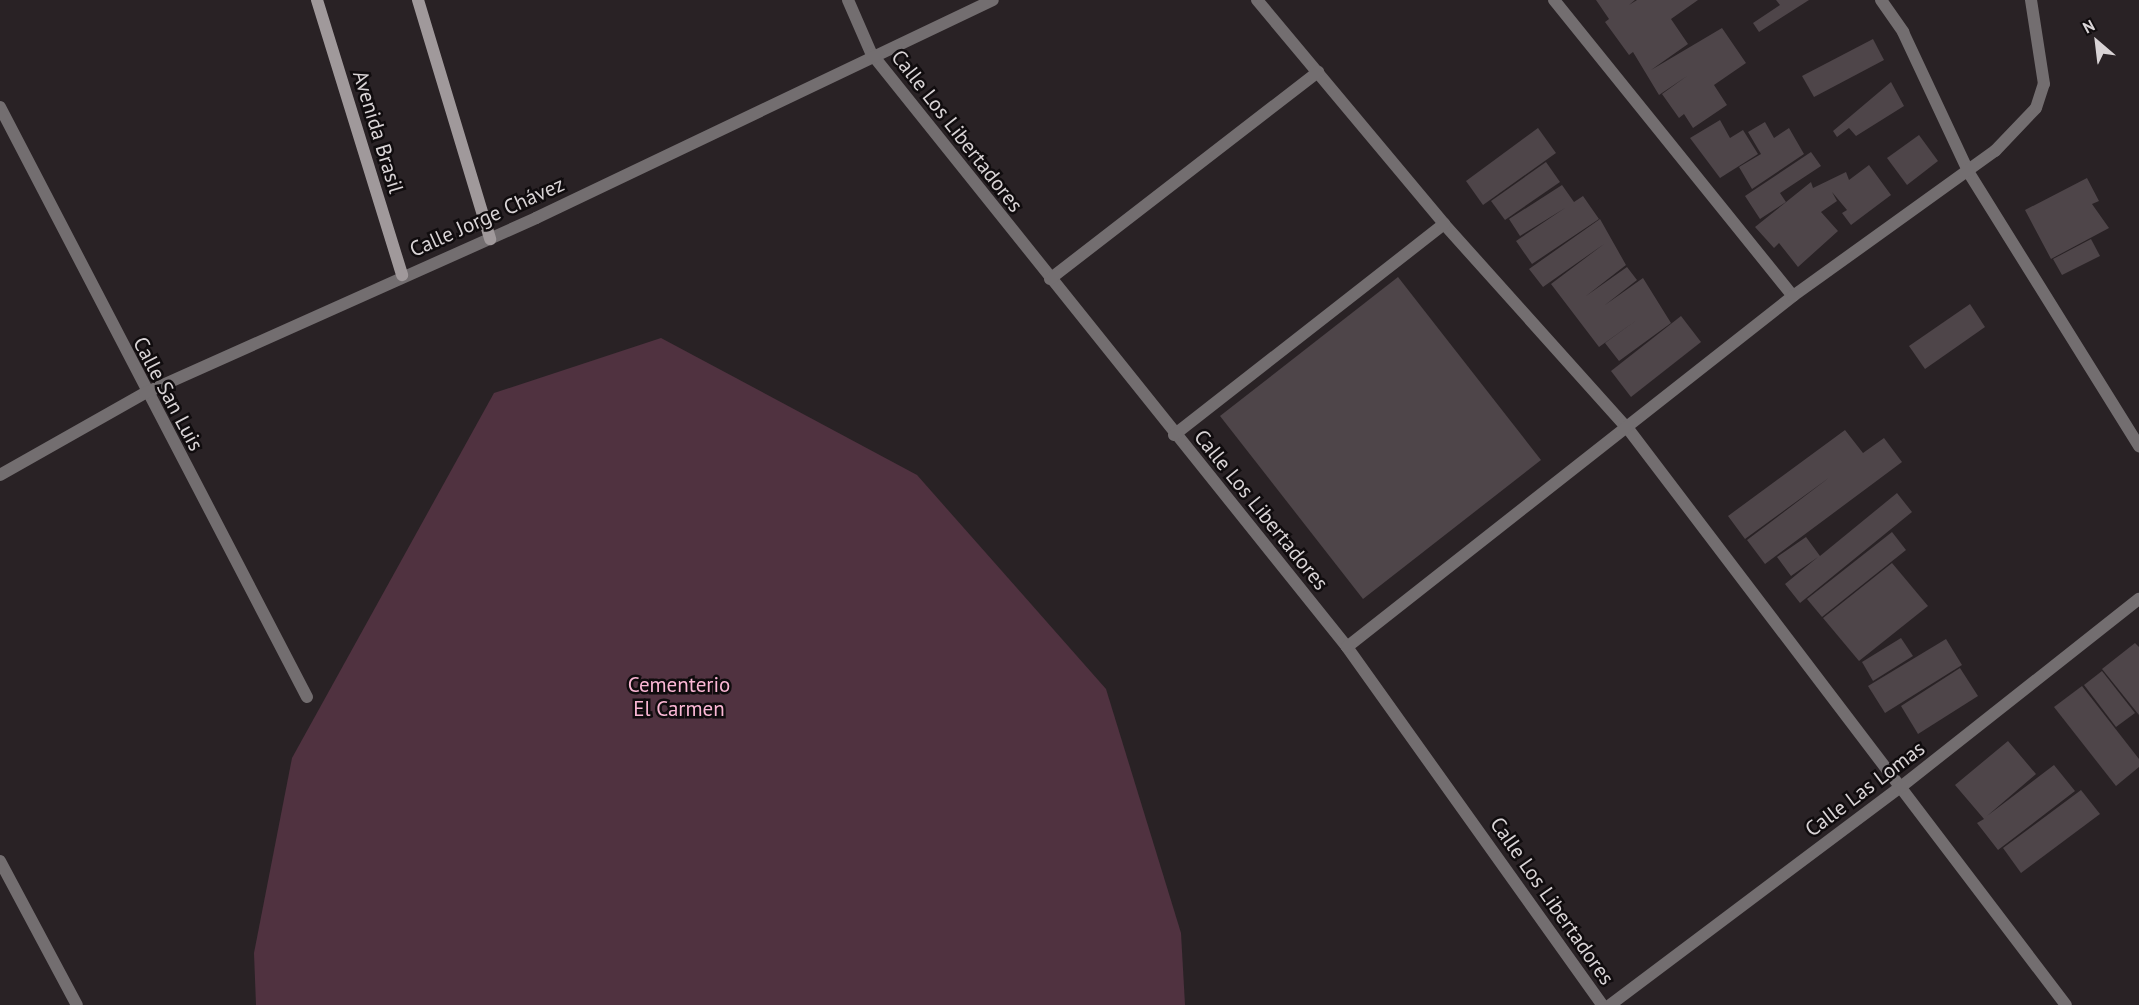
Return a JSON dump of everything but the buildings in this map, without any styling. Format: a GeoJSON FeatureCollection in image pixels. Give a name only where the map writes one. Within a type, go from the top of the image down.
{"type":"FeatureCollection","features":[{"type":"Feature","properties":{"kind":"street","name":"Avenida Brasil"},"geometry":{"type":"LineString","coordinates":[[317,0],[402,275]]}},
{"type":"Feature","properties":{"kind":"street"},"geometry":{"type":"LineString","coordinates":[[418,0],[490,239]]}},
{"type":"Feature","properties":{"kind":"street","name":"Calle Los Libertadores"},"geometry":{"type":"LineString","coordinates":[[848,0],[871,53],[1174,435],[1347,647],[1602,1005]]}},
{"type":"Feature","properties":{"kind":"street","name":"Calle Jorge Chávez"},"geometry":{"type":"LineString","coordinates":[[0,475],[145,393],[402,275],[490,239],[871,53],[993,0]]}},
{"type":"Feature","properties":{"kind":"street"},"geometry":{"type":"LineString","coordinates":[[1257,0],[1444,224],[1629,430],[1902,786],[2066,1005]]}},
{"type":"Feature","properties":{"kind":"street"},"geometry":{"type":"LineString","coordinates":[[1554,0],[1793,296]]}},
{"type":"Feature","properties":{"kind":"street"},"geometry":{"type":"LineString","coordinates":[[1881,0],[1903,32],[1968,173],[2139,446]]}},
{"type":"Feature","properties":{"kind":"street"},"geometry":{"type":"LineString","coordinates":[[1347,647],[1629,430],[1793,296],[1968,173],[2038,100],[2043,52],[2031,0]]}},
{"type":"Feature","properties":{"kind":"street"},"geometry":{"type":"LineString","coordinates":[[1050,279],[1318,72]]}},
{"type":"Feature","properties":{"kind":"street","name":"Calle San Luis"},"geometry":{"type":"LineString","coordinates":[[0,106],[145,393],[307,697]]}},
{"type":"Feature","properties":{"kind":"street"},"geometry":{"type":"LineString","coordinates":[[1174,435],[1444,224]]}},
{"type":"Feature","properties":{"kind":"street","name":"Calle Las Lomas"},"geometry":{"type":"LineString","coordinates":[[1610,1005],[1902,786],[2139,599]]}},
{"type":"Feature","properties":{"kind":"street"},"geometry":{"type":"LineString","coordinates":[[0,861],[77,1005]]}},
{"type":"Feature","properties":{"kind":"green space","name":"Cementerio El Carmen"},"geometry":{"type":"Polygon","coordinates":[[[661,338],[917,475],[1106,689],[1181,933],[1185,1005],[256,1005],[254,953],[292,758],[494,393],[661,338]]]}}]}
